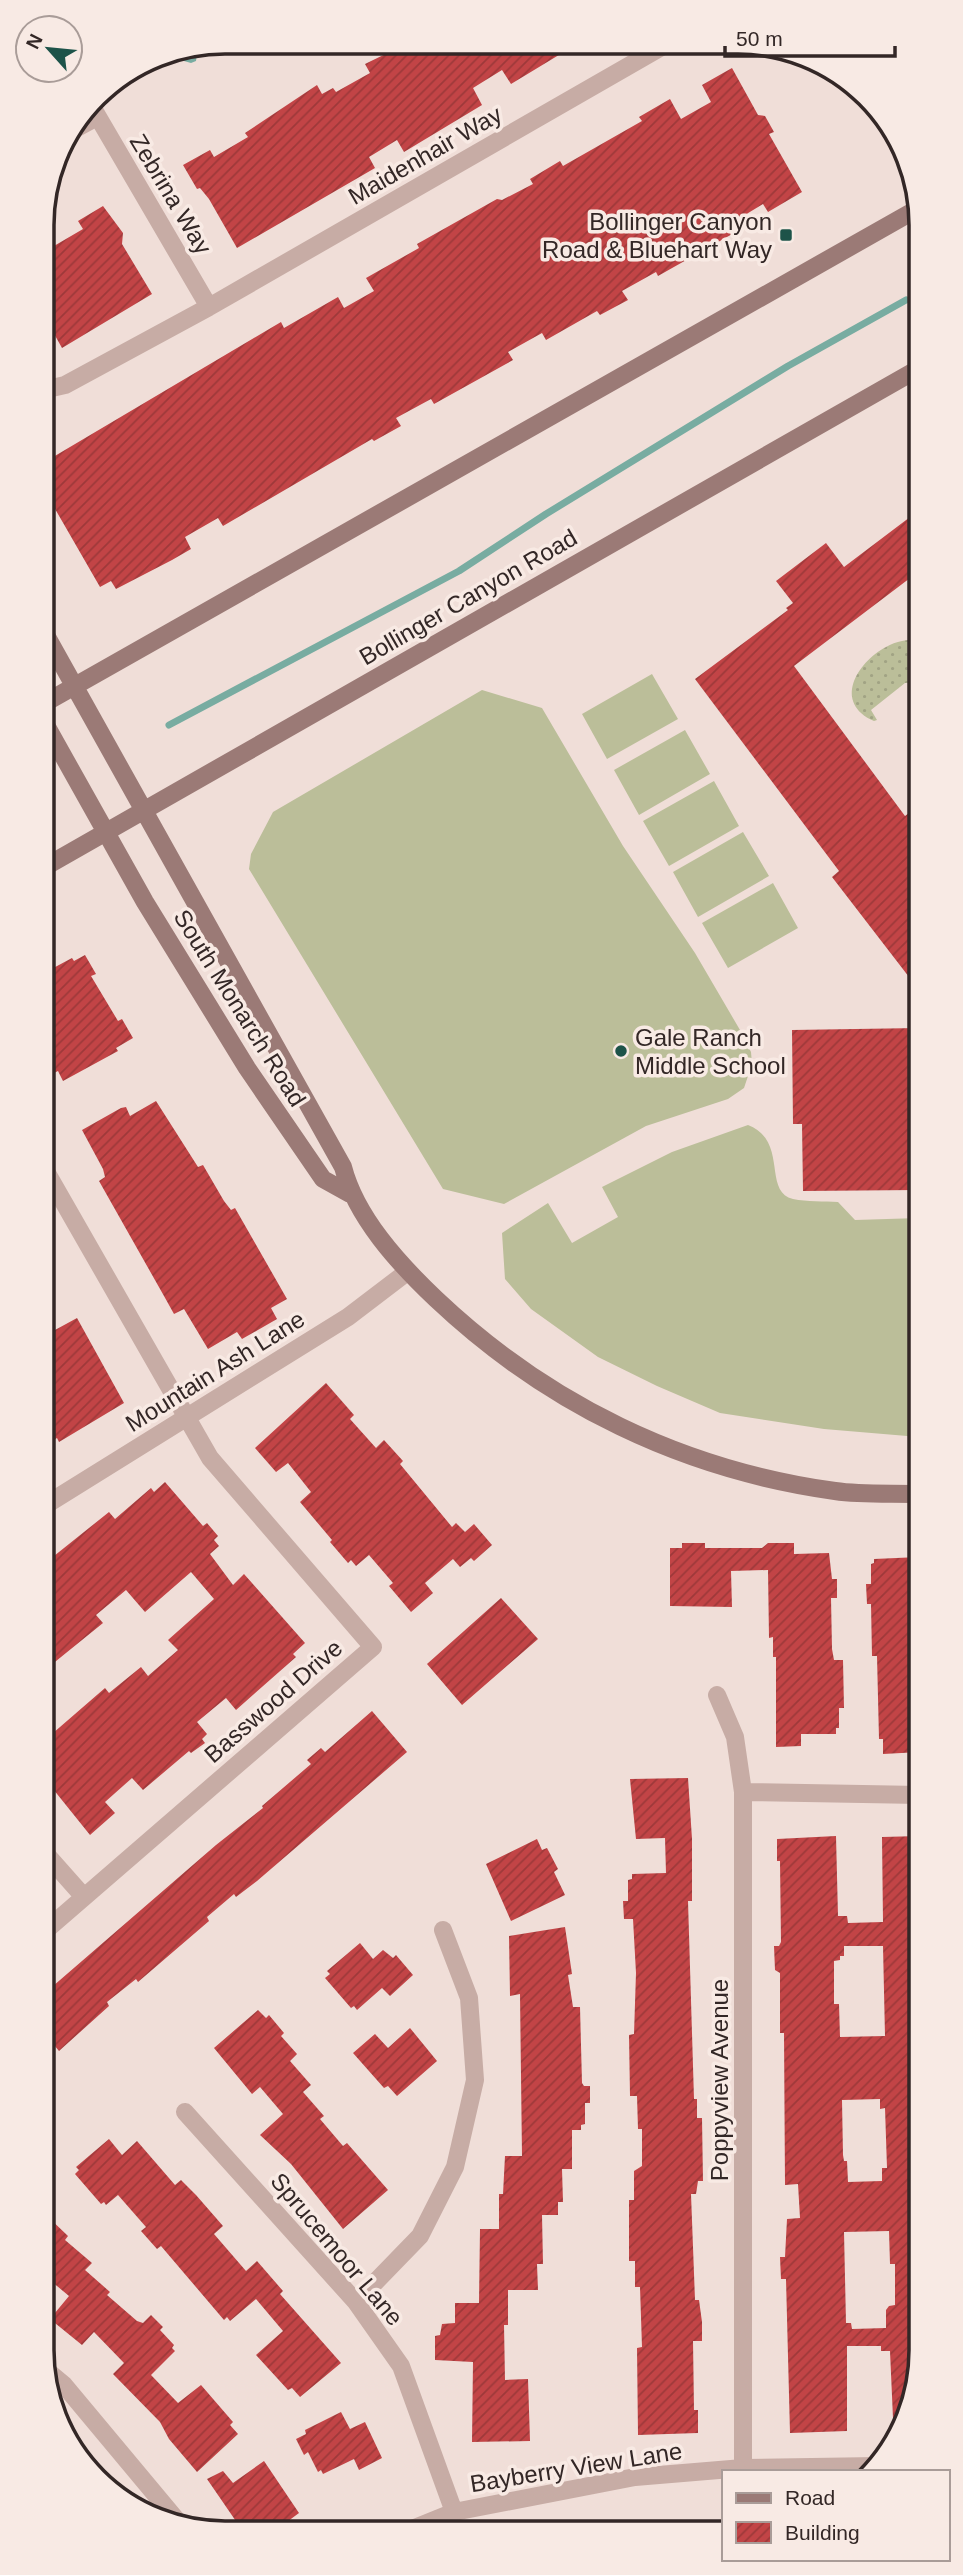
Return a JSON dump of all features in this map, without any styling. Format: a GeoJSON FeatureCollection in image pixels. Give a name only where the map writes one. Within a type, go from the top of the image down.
{"type":"FeatureCollection","features":[{"type":"Feature","properties":{"kind":"main road"},"geometry":{"type":"LineString","coordinates":[[55,697],[908,214]]}},
{"type":"Feature","properties":{"kind":"main road","name":"Bollinger Canyon Road"},"geometry":{"type":"LineString","coordinates":[[55,861],[909,374]]}},
{"type":"Feature","properties":{"kind":"main road","name":"South Monarch Road"},"geometry":{"type":"LineString","coordinates":[[55,650],[343,1167],[350,1194],[407,1272],[476,1337],[536,1380],[624,1430],[677,1453],[746,1473],[836,1491],[908,1494]]}},
{"type":"Feature","properties":{"kind":"main road","name":"South Monarch Road"},"geometry":{"type":"LineString","coordinates":[[55,741],[204,1001],[323,1180],[350,1194]]}},
{"type":"Feature","properties":{"kind":"street","name":"Maidenhair Way"},"geometry":{"type":"LineString","coordinates":[[55,387],[65,385],[209,307],[649,54]]}},
{"type":"Feature","properties":{"kind":"street","name":"Zebrina Way"},"geometry":{"type":"LineString","coordinates":[[96,114],[209,307]]}},
{"type":"Feature","properties":{"kind":"street"},"geometry":{"type":"LineString","coordinates":[[55,1186],[187,1418]]}},
{"type":"Feature","properties":{"kind":"street","name":"Mountain Ash Lane"},"geometry":{"type":"LineString","coordinates":[[54,1500],[348,1317],[407,1272]]}},
{"type":"Feature","properties":{"kind":"street","name":"Basswood Drive"},"geometry":{"type":"LineString","coordinates":[[54,1923],[373,1647],[210,1458],[187,1418]]}},
{"type":"Feature","properties":{"kind":"street","name":"Poppyview Avenue"},"geometry":{"type":"LineString","coordinates":[[717,1695],[735,1737],[743,1792],[743,2468]]}},
{"type":"Feature","properties":{"kind":"street"},"geometry":{"type":"LineString","coordinates":[[743,1792],[908,1795]]}},
{"type":"Feature","properties":{"kind":"street"},"geometry":{"type":"LineString","coordinates":[[54,1863],[84,1897]]}},
{"type":"Feature","properties":{"kind":"street"},"geometry":{"type":"LineString","coordinates":[[356,2302],[420,2236],[455,2167],[475,2080],[469,1998],[443,1930]]}},
{"type":"Feature","properties":{"kind":"street","name":"Sprucemoor Lane"},"geometry":{"type":"LineString","coordinates":[[186,2112],[356,2302],[401,2366],[454,2512]]}},
{"type":"Feature","properties":{"kind":"street"},"geometry":{"type":"LineString","coordinates":[[57,2379],[169,2511]]}},
{"type":"Feature","properties":{"kind":"street","name":"Bayberry View Lane"},"geometry":{"type":"LineString","coordinates":[[432,2521],[454,2512],[635,2477],[743,2468],[848,2469]]}},
{"type":"Feature","properties":{"kind":"green space"},"geometry":{"type":"Polygon","coordinates":[[[909,640],[909,683],[871,710],[877,720],[874,721],[854,704],[853,683],[875,654],[898,642],[909,640]]]}},
{"type":"Feature","properties":{"kind":"green space"},"geometry":{"type":"Polygon","coordinates":[[[652,674],[678,719],[607,759],[582,714],[652,674]]]}},
{"type":"Feature","properties":{"kind":"green space"},"geometry":{"type":"Polygon","coordinates":[[[482,690],[542,708],[623,846],[695,953],[740,1030],[751,1052],[752,1064],[744,1088],[728,1099],[646,1126],[504,1204],[443,1189],[249,869],[251,854],[273,812],[482,690]]]}},
{"type":"Feature","properties":{"kind":"green space"},"geometry":{"type":"Polygon","coordinates":[[[685,730],[710,774],[639,815],[614,770],[685,730]]]}},
{"type":"Feature","properties":{"kind":"green space"},"geometry":{"type":"Polygon","coordinates":[[[714,781],[739,826],[669,866],[643,821],[714,781]]]}},
{"type":"Feature","properties":{"kind":"green space"},"geometry":{"type":"Polygon","coordinates":[[[743,832],[769,876],[698,917],[673,872],[743,832]]]}},
{"type":"Feature","properties":{"kind":"green space"},"geometry":{"type":"Polygon","coordinates":[[[773,883],[798,928],[728,968],[702,923],[773,883]]]}},
{"type":"Feature","properties":{"kind":"green space"},"geometry":{"type":"Polygon","coordinates":[[[748,1125],[760,1132],[768,1142],[779,1186],[784,1194],[798,1200],[838,1202],[855,1220],[909,1218],[908,1436],[824,1429],[720,1413],[598,1357],[531,1309],[505,1279],[502,1233],[548,1203],[572,1243],[618,1217],[602,1187],[672,1152],[748,1125]]]}},
{"type":"Feature","properties":{"kind":"water"},"geometry":{"type":"Polygon","coordinates":[[[197,57],[196,61],[191,63],[181,60],[197,57]]]}},
{"type":"Feature","properties":{"kind":"building"},"geometry":{"type":"Polygon","coordinates":[[[385,54],[560,54],[511,84],[502,70],[473,88],[482,105],[404,152],[397,140],[369,157],[375,168],[237,248],[209,199],[200,188],[197,189],[183,165],[210,150],[214,157],[248,137],[245,133],[317,85],[322,94],[333,88],[336,92],[370,73],[365,64],[385,54]]]}},
{"type":"Feature","properties":{"kind":"building"},"geometry":{"type":"Polygon","coordinates":[[[732,68],[758,115],[765,116],[774,132],[769,134],[802,192],[768,212],[763,204],[730,224],[734,233],[658,276],[656,272],[622,291],[628,300],[600,315],[597,311],[546,340],[542,333],[508,352],[513,360],[434,404],[431,399],[396,418],[401,426],[374,441],[372,439],[223,526],[218,518],[185,537],[191,549],[172,560],[116,589],[111,581],[100,587],[55,509],[55,456],[281,322],[284,328],[338,297],[344,308],[374,291],[366,278],[419,248],[417,244],[497,199],[502,200],[533,184],[530,179],[560,161],[563,166],[642,121],[639,117],[670,99],[681,119],[711,102],[702,85],[732,68]]]}},
{"type":"Feature","properties":{"kind":"building"},"geometry":{"type":"Polygon","coordinates":[[[103,206],[123,233],[122,244],[152,294],[62,348],[55,335],[55,245],[83,229],[78,221],[103,206]]]}},
{"type":"Feature","properties":{"kind":"building"},"geometry":{"type":"Polygon","coordinates":[[[909,518],[909,579],[794,666],[905,816],[909,813],[909,977],[832,877],[839,871],[695,679],[788,610],[786,608],[793,603],[776,581],[826,543],[844,567],[909,518]]]}},
{"type":"Feature","properties":{"kind":"building"},"geometry":{"type":"Polygon","coordinates":[[[85,955],[96,974],[91,976],[118,1021],[122,1019],[133,1038],[116,1048],[118,1051],[63,1081],[58,1071],[55,1073],[55,967],[72,958],[74,961],[85,955]]]}},
{"type":"Feature","properties":{"kind":"building"},"geometry":{"type":"Polygon","coordinates":[[[909,1028],[909,1190],[803,1191],[802,1124],[793,1124],[792,1030],[909,1028]]]}},
{"type":"Feature","properties":{"kind":"building"},"geometry":{"type":"Polygon","coordinates":[[[156,1101],[198,1167],[203,1165],[224,1201],[231,1210],[235,1208],[287,1299],[271,1308],[277,1319],[242,1339],[237,1332],[208,1349],[184,1309],[174,1314],[99,1181],[105,1177],[103,1169],[82,1130],[121,1108],[126,1107],[130,1116],[156,1101]]]}},
{"type":"Feature","properties":{"kind":"building"},"geometry":{"type":"Polygon","coordinates":[[[77,1318],[124,1403],[59,1442],[57,1438],[54,1440],[54,1330],[77,1318]]]}},
{"type":"Feature","properties":{"kind":"building"},"geometry":{"type":"Polygon","coordinates":[[[326,1383],[354,1415],[350,1419],[376,1448],[384,1440],[403,1461],[400,1464],[452,1527],[456,1523],[465,1532],[474,1524],[492,1545],[474,1561],[471,1558],[460,1567],[453,1559],[425,1583],[433,1593],[411,1612],[389,1586],[393,1583],[369,1555],[356,1566],[351,1560],[348,1563],[330,1542],[332,1540],[300,1502],[311,1492],[288,1463],[276,1472],[255,1448],[326,1383]]]}},
{"type":"Feature","properties":{"kind":"building"},"geometry":{"type":"Polygon","coordinates":[[[165,1482],[203,1526],[207,1523],[218,1536],[214,1540],[219,1546],[210,1554],[233,1585],[244,1574],[305,1643],[293,1654],[296,1657],[236,1710],[226,1698],[197,1722],[207,1734],[202,1739],[205,1743],[191,1753],[189,1751],[143,1790],[132,1778],[105,1802],[115,1813],[90,1835],[54,1791],[54,1732],[105,1688],[109,1693],[141,1667],[148,1676],[178,1650],[168,1640],[214,1599],[191,1572],[145,1612],[126,1590],[96,1615],[103,1623],[54,1662],[54,1556],[109,1512],[115,1519],[151,1488],[154,1492],[165,1482]]]}},
{"type":"Feature","properties":{"kind":"building"},"geometry":{"type":"Polygon","coordinates":[[[682,1543],[705,1543],[705,1548],[762,1548],[768,1543],[794,1543],[794,1554],[829,1553],[832,1579],[837,1579],[837,1598],[831,1598],[832,1649],[834,1660],[843,1660],[844,1708],[839,1708],[839,1728],[836,1728],[836,1734],[801,1734],[801,1746],[776,1747],[776,1657],[773,1657],[773,1637],[769,1638],[768,1570],[731,1571],[732,1607],[670,1606],[670,1548],[682,1548],[682,1543]]]}},
{"type":"Feature","properties":{"kind":"building"},"geometry":{"type":"Polygon","coordinates":[[[908,1557],[908,1753],[883,1754],[883,1739],[879,1739],[877,1656],[872,1656],[871,1604],[867,1604],[866,1584],[871,1584],[871,1564],[874,1559],[908,1557]]]}},
{"type":"Feature","properties":{"kind":"building"},"geometry":{"type":"Polygon","coordinates":[[[501,1598],[538,1639],[462,1705],[427,1664],[501,1598]]]}},
{"type":"Feature","properties":{"kind":"building"},"geometry":{"type":"Polygon","coordinates":[[[372,1711],[407,1752],[257,1881],[236,1897],[234,1894],[207,1917],[209,1921],[138,1982],[136,1979],[107,2002],[109,2006],[59,2051],[54,2045],[54,1985],[216,1845],[263,1808],[262,1806],[311,1764],[307,1760],[321,1748],[325,1752],[372,1711]]]}},
{"type":"Feature","properties":{"kind":"building"},"geometry":{"type":"Polygon","coordinates":[[[688,1778],[692,1839],[692,1901],[688,1901],[694,2099],[697,2099],[697,2118],[702,2118],[703,2181],[698,2181],[696,2194],[691,2194],[695,2300],[699,2300],[702,2322],[702,2341],[693,2341],[694,2410],[698,2410],[698,2433],[638,2435],[637,2348],[642,2347],[640,2287],[635,2287],[635,2261],[629,2261],[629,2200],[634,2200],[634,2171],[642,2166],[642,2129],[638,2129],[637,2096],[630,2096],[629,2035],[634,2034],[636,1973],[633,1919],[624,1919],[623,1901],[628,1901],[628,1880],[632,1879],[632,1874],[666,1873],[665,1838],[636,1839],[630,1779],[688,1778]]]}},
{"type":"Feature","properties":{"kind":"building"},"geometry":{"type":"Polygon","coordinates":[[[836,1836],[838,1916],[847,1916],[848,1923],[883,1922],[882,1837],[908,1836],[907,2372],[903,2394],[893,2421],[890,2351],[881,2351],[881,2346],[847,2346],[847,2431],[790,2433],[786,2279],[781,2279],[780,2257],[785,2257],[787,2219],[800,2218],[798,2184],[785,2185],[784,2033],[780,2033],[780,1973],[775,1970],[774,1946],[779,1946],[781,1942],[780,1861],[777,1861],[777,1839],[836,1836]],[[844,1946],[844,1956],[834,1961],[834,2004],[839,2004],[840,2037],[885,2036],[883,1946],[844,1946]],[[880,2099],[842,2100],[843,2155],[844,2161],[847,2161],[848,2182],[882,2181],[882,2168],[887,2168],[885,2108],[880,2109],[880,2099]],[[889,2231],[844,2232],[846,2323],[851,2323],[852,2329],[886,2328],[886,2310],[895,2305],[895,2264],[890,2264],[889,2231]]]}},
{"type":"Feature","properties":{"kind":"building"},"geometry":{"type":"Polygon","coordinates":[[[537,1839],[542,1850],[547,1848],[558,1869],[554,1872],[565,1895],[511,1921],[486,1864],[537,1839]]]}},
{"type":"Feature","properties":{"kind":"building"},"geometry":{"type":"Polygon","coordinates":[[[565,1927],[572,1974],[568,1975],[573,2007],[580,2007],[582,2083],[584,2086],[590,2086],[590,2103],[585,2103],[585,2124],[581,2125],[581,2130],[572,2130],[572,2169],[562,2169],[563,2202],[558,2202],[558,2215],[542,2215],[543,2264],[537,2264],[538,2290],[508,2290],[508,2325],[504,2325],[505,2380],[528,2379],[530,2441],[472,2442],[473,2362],[435,2360],[435,2336],[440,2335],[442,2324],[455,2323],[455,2303],[479,2303],[480,2229],[499,2229],[499,2194],[503,2194],[505,2156],[522,2156],[520,1994],[510,1996],[509,1936],[565,1927]]]}},
{"type":"Feature","properties":{"kind":"building"},"geometry":{"type":"Polygon","coordinates":[[[360,1943],[373,1959],[383,1950],[393,1958],[396,1955],[413,1975],[390,1996],[382,1988],[357,2010],[354,2006],[351,2008],[325,1978],[330,1974],[327,1971],[360,1943]]]}},
{"type":"Feature","properties":{"kind":"building"},"geometry":{"type":"Polygon","coordinates":[[[258,2010],[266,2018],[269,2015],[284,2033],[281,2036],[297,2054],[290,2061],[311,2085],[303,2092],[324,2116],[320,2119],[343,2146],[347,2143],[388,2190],[343,2229],[291,2164],[260,2135],[283,2114],[260,2087],[252,2094],[214,2048],[258,2010]]]}},
{"type":"Feature","properties":{"kind":"building"},"geometry":{"type":"Polygon","coordinates":[[[410,2028],[437,2061],[397,2096],[388,2086],[384,2088],[353,2053],[375,2034],[388,2048],[410,2028]]]}},
{"type":"Feature","properties":{"kind":"building"},"geometry":{"type":"Polygon","coordinates":[[[109,2139],[122,2155],[137,2141],[175,2185],[181,2180],[223,2226],[214,2234],[246,2271],[257,2261],[283,2291],[280,2294],[341,2363],[300,2397],[292,2388],[288,2390],[256,2355],[283,2331],[256,2299],[230,2321],[227,2317],[224,2320],[161,2246],[157,2249],[141,2231],[146,2227],[118,2195],[106,2205],[104,2202],[101,2204],[75,2174],[79,2170],[76,2167],[109,2139]]]}},
{"type":"Feature","properties":{"kind":"building"},"geometry":{"type":"Polygon","coordinates":[[[54,2223],[68,2236],[65,2240],[92,2263],[85,2270],[110,2292],[107,2295],[137,2321],[143,2323],[151,2315],[163,2327],[160,2330],[174,2345],[172,2348],[175,2351],[151,2375],[178,2403],[201,2385],[233,2422],[230,2425],[238,2434],[197,2472],[169,2439],[160,2422],[113,2374],[124,2363],[94,2332],[82,2345],[54,2322],[54,2314],[69,2296],[54,2284],[54,2223]]]}},
{"type":"Feature","properties":{"kind":"building"},"geometry":{"type":"Polygon","coordinates":[[[341,2412],[350,2429],[365,2422],[382,2458],[359,2470],[354,2459],[323,2474],[321,2470],[318,2472],[308,2452],[304,2455],[296,2439],[306,2434],[305,2430],[341,2412]]]}},
{"type":"Feature","properties":{"kind":"building"},"geometry":{"type":"Polygon","coordinates":[[[264,2461],[299,2513],[288,2521],[236,2521],[207,2479],[223,2471],[233,2483],[264,2461]]]}},
{"type":"Feature","properties":{"kind":"waterway"},"geometry":{"type":"LineString","coordinates":[[169,725],[459,571],[546,514],[788,366],[906,300]]}},
{"type":"Feature","properties":{"kind":"place","name":"Bollinger Canyon Road & Bluehart Way"},"geometry":{"type":"Point","coordinates":[786,235]}},
{"type":"Feature","properties":{"kind":"place","name":"Gale Ranch Middle School"},"geometry":{"type":"Point","coordinates":[621,1051]}}]}
